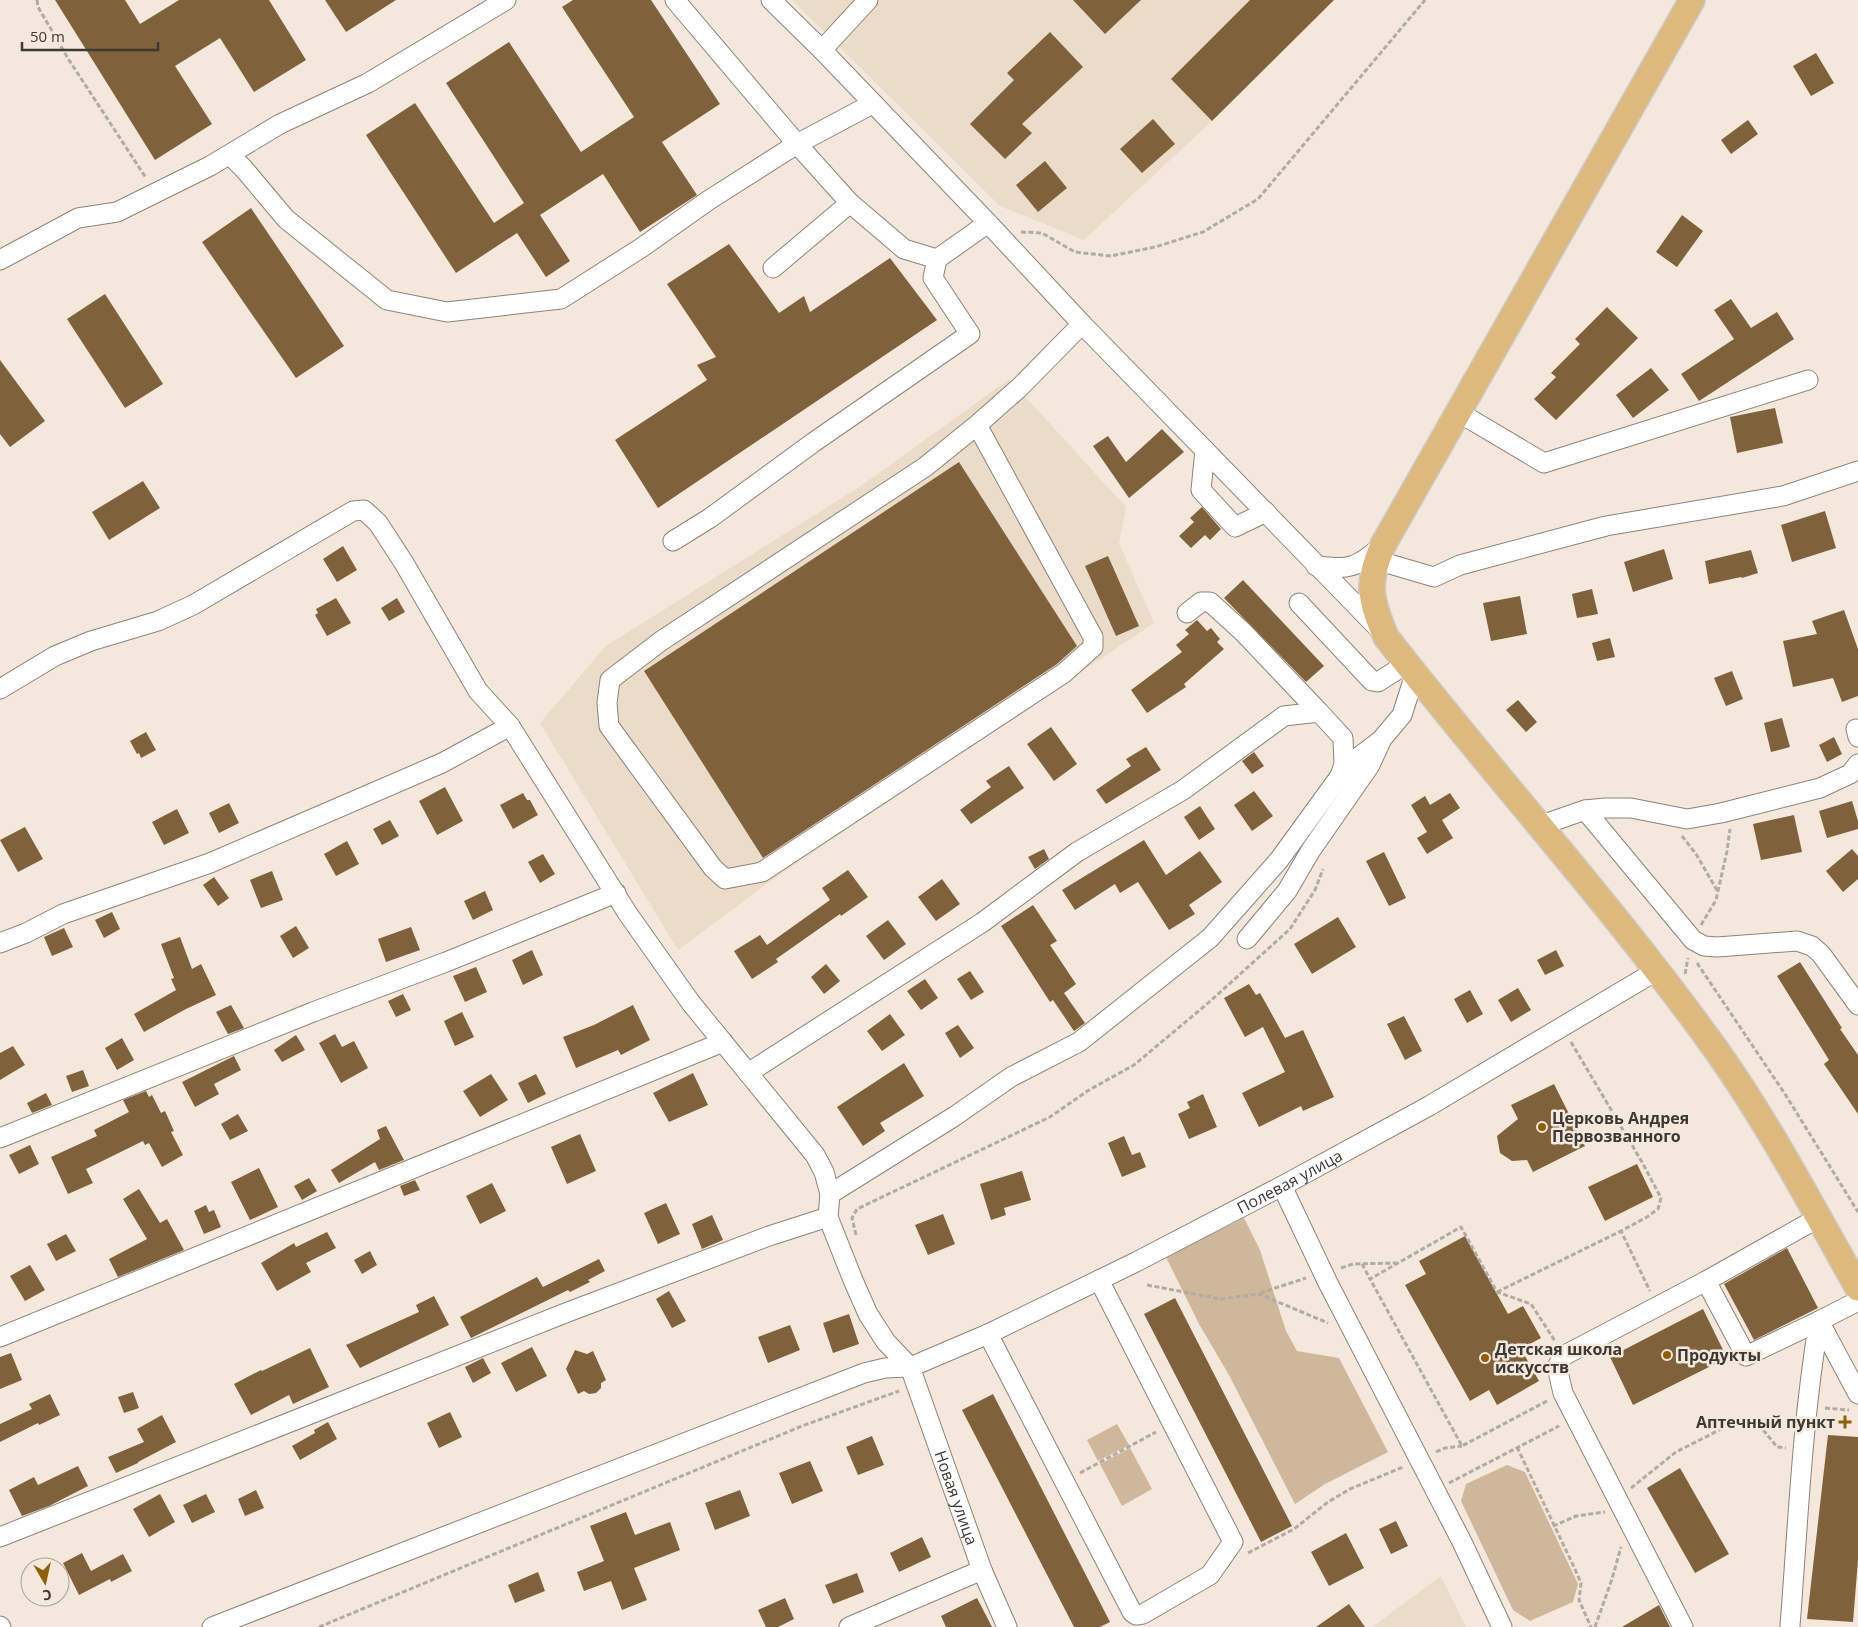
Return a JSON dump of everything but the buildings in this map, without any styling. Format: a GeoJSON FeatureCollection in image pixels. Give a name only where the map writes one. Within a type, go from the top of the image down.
{"type":"FeatureCollection","features":[{"type":"Feature","properties":{"kind":"main road"},"geometry":{"type":"LineString","coordinates":[[1692,0],[1380,552],[1372,579],[1373,605],[1386,636],[1408,671],[1540,826],[1718,1052],[1771,1134],[1858,1288]]}},
{"type":"Feature","properties":{"kind":"street"},"geometry":{"type":"LineString","coordinates":[[0,260],[78,218],[117,212],[230,155],[280,124],[368,83],[506,0]]}},
{"type":"Feature","properties":{"kind":"street"},"geometry":{"type":"LineString","coordinates":[[675,0],[797,144],[850,203],[904,249],[937,259],[992,227]]}},
{"type":"Feature","properties":{"kind":"street"},"geometry":{"type":"LineString","coordinates":[[771,0],[822,50],[1082,324],[1386,636]]}},
{"type":"Feature","properties":{"kind":"street"},"geometry":{"type":"LineString","coordinates":[[822,50],[868,0]]}},
{"type":"Feature","properties":{"kind":"street"},"geometry":{"type":"LineString","coordinates":[[230,155],[286,219],[387,300],[448,312],[561,299],[641,248],[709,200],[797,144],[872,104]]}},
{"type":"Feature","properties":{"kind":"street"},"geometry":{"type":"LineString","coordinates":[[774,268],[850,203]]}},
{"type":"Feature","properties":{"kind":"street"},"geometry":{"type":"LineString","coordinates":[[673,541],[710,518],[814,442],[970,334],[933,278],[937,259]]}},
{"type":"Feature","properties":{"kind":"street"},"geometry":{"type":"LineString","coordinates":[[977,426],[1093,637],[1093,647],[1064,673],[762,872],[725,878],[713,868],[609,726],[607,703],[610,680],[661,641],[925,467],[977,426],[1019,388],[1082,324]]}},
{"type":"Feature","properties":{"kind":"street"},"geometry":{"type":"LineString","coordinates":[[1458,412],[1544,463],[1808,380]]}},
{"type":"Feature","properties":{"kind":"street"},"geometry":{"type":"LineString","coordinates":[[1205,450],[1200,490],[1236,527],[1266,512]]}},
{"type":"Feature","properties":{"kind":"street"},"geometry":{"type":"LineString","coordinates":[[1316,566],[1350,568],[1380,552],[1434,577],[1460,564],[1606,526],[1783,496],[1858,471]]}},
{"type":"Feature","properties":{"kind":"street"},"geometry":{"type":"LineString","coordinates":[[0,689],[55,656],[91,641],[158,621],[193,605],[353,511],[364,510],[378,523],[404,563],[478,691],[510,726],[628,914],[691,1003],[815,1155],[824,1172],[830,1194],[828,1217],[868,1314],[886,1342],[910,1366]]}},
{"type":"Feature","properties":{"kind":"street"},"geometry":{"type":"LineString","coordinates":[[1187,613],[1201,602],[1210,602],[1242,632],[1344,738],[1344,764],[1340,776]]}},
{"type":"Feature","properties":{"kind":"street"},"geometry":{"type":"LineString","coordinates":[[830,1194],[955,1116],[1011,1077],[1079,1042],[1210,938],[1279,860],[1340,776],[1356,759],[1381,740],[1402,715],[1408,671],[1378,682],[1372,681],[1299,603]]}},
{"type":"Feature","properties":{"kind":"street"},"geometry":{"type":"LineString","coordinates":[[748,1073],[983,922],[1077,852],[1183,790],[1284,716],[1319,712]]}},
{"type":"Feature","properties":{"kind":"street"},"geometry":{"type":"LineString","coordinates":[[0,943],[26,933],[63,914],[220,860],[442,763],[510,726]]}},
{"type":"Feature","properties":{"kind":"street"},"geometry":{"type":"LineString","coordinates":[[1247,939],[1287,892],[1311,850],[1370,765],[1381,740]]}},
{"type":"Feature","properties":{"kind":"street"},"geometry":{"type":"LineString","coordinates":[[1540,826],[1585,810],[1631,808],[1687,819],[1726,812],[1820,788],[1850,774],[1858,764]]}},
{"type":"Feature","properties":{"kind":"street"},"geometry":{"type":"LineString","coordinates":[[1585,810],[1693,940],[1704,946],[1717,947],[1797,941],[1812,946],[1821,954],[1858,1005]]}},
{"type":"Feature","properties":{"kind":"street"},"geometry":{"type":"LineString","coordinates":[[0,1138],[616,893]]}},
{"type":"Feature","properties":{"kind":"street","name":"Полевая улица"},"geometry":{"type":"LineString","coordinates":[[212,1627],[864,1373],[885,1368],[910,1366],[988,1334],[1099,1280],[1282,1186],[1429,1106],[1656,971]]}},
{"type":"Feature","properties":{"kind":"street"},"geometry":{"type":"LineString","coordinates":[[0,1337],[723,1042]]}},
{"type":"Feature","properties":{"kind":"street"},"geometry":{"type":"LineString","coordinates":[[1282,1186],[1323,1273],[1462,1542],[1502,1627]]}},
{"type":"Feature","properties":{"kind":"street"},"geometry":{"type":"LineString","coordinates":[[0,1537],[568,1312],[768,1236],[828,1217]]}},
{"type":"Feature","properties":{"kind":"street"},"geometry":{"type":"LineString","coordinates":[[1683,1627],[1563,1393],[1557,1367],[1563,1356],[1658,1307],[1818,1218]]}},
{"type":"Feature","properties":{"kind":"street"},"geometry":{"type":"LineString","coordinates":[[988,1334],[1132,1612],[1136,1615],[1143,1614],[1210,1575],[1233,1542],[1099,1280]]}},
{"type":"Feature","properties":{"kind":"street"},"geometry":{"type":"LineString","coordinates":[[1706,1281],[1746,1356],[1858,1301]]}},
{"type":"Feature","properties":{"kind":"street"},"geometry":{"type":"LineString","coordinates":[[1819,1321],[1858,1394]]}},
{"type":"Feature","properties":{"kind":"street"},"geometry":{"type":"LineString","coordinates":[[1790,1626],[1807,1407],[1819,1321]]}},
{"type":"Feature","properties":{"kind":"street","name":"Новая улица"},"geometry":{"type":"LineString","coordinates":[[910,1366],[982,1570],[1006,1627]]}},
{"type":"Feature","properties":{"kind":"street"},"geometry":{"type":"LineString","coordinates":[[849,1627],[982,1570]]}},
{"type":"Feature","properties":{"kind":"path"},"geometry":{"type":"LineString","coordinates":[[37,0],[38,7],[69,60],[156,193]]}},
{"type":"Feature","properties":{"kind":"path"},"geometry":{"type":"LineString","coordinates":[[992,227],[1042,233],[1075,252],[1112,256],[1155,247],[1203,232],[1258,199],[1425,0]]}},
{"type":"Feature","properties":{"kind":"path"},"geometry":{"type":"LineString","coordinates":[[1680,835],[1696,854],[1718,892],[1730,831],[1726,812]]}},
{"type":"Feature","properties":{"kind":"path"},"geometry":{"type":"LineString","coordinates":[[857,1237],[852,1218],[856,1209],[1050,1116],[1089,1090],[1134,1065],[1152,1051],[1290,929],[1315,890],[1325,863]]}},
{"type":"Feature","properties":{"kind":"path"},"geometry":{"type":"LineString","coordinates":[[1689,954],[1704,971],[1785,1094],[1858,1212]]}},
{"type":"Feature","properties":{"kind":"path"},"geometry":{"type":"LineString","coordinates":[[1497,1292],[1647,1218],[1658,1209],[1662,1198],[1570,1042]]}},
{"type":"Feature","properties":{"kind":"path"},"geometry":{"type":"LineString","coordinates":[[1370,1278],[1461,1227],[1497,1292],[1531,1304],[1557,1344]]}},
{"type":"Feature","properties":{"kind":"path"},"geometry":{"type":"LineString","coordinates":[[1621,1230],[1658,1307]]}},
{"type":"Feature","properties":{"kind":"path"},"geometry":{"type":"LineString","coordinates":[[1146,1285],[1221,1299],[1259,1294],[1353,1264],[1396,1263]]}},
{"type":"Feature","properties":{"kind":"path"},"geometry":{"type":"LineString","coordinates":[[1362,1264],[1462,1446]]}},
{"type":"Feature","properties":{"kind":"path"},"geometry":{"type":"LineString","coordinates":[[1259,1294],[1312,1317],[1353,1331]]}},
{"type":"Feature","properties":{"kind":"path"},"geometry":{"type":"LineString","coordinates":[[319,1627],[802,1426],[916,1385]]}},
{"type":"Feature","properties":{"kind":"path"},"geometry":{"type":"LineString","coordinates":[[1246,1554],[1294,1529],[1328,1502],[1350,1489],[1445,1448],[1462,1446],[1563,1393]]}},
{"type":"Feature","properties":{"kind":"path"},"geometry":{"type":"LineString","coordinates":[[1807,1407],[1858,1411]]}},
{"type":"Feature","properties":{"kind":"path"},"geometry":{"type":"LineString","coordinates":[[1435,1491],[1576,1418]]}},
{"type":"Feature","properties":{"kind":"path"},"geometry":{"type":"LineString","coordinates":[[1595,1627],[1612,1579],[1622,1540],[1625,1494],[1653,1469],[1676,1452],[1743,1418],[1756,1421],[1777,1447],[1803,1450]]}},
{"type":"Feature","properties":{"kind":"path"},"geometry":{"type":"LineString","coordinates":[[1064,1482],[1172,1423]]}},
{"type":"Feature","properties":{"kind":"path"},"geometry":{"type":"LineString","coordinates":[[1517,1447],[1580,1583],[1579,1600],[1591,1627]]}},
{"type":"Feature","properties":{"kind":"path"},"geometry":{"type":"LineString","coordinates":[[1553,1526],[1576,1516],[1600,1512],[1623,1512]]}},
{"type":"Feature","properties":{"kind":"shaded area"},"geometry":{"type":"Polygon","coordinates":[[[792,0],[1334,0],[1212,121],[1084,240],[1000,206],[792,0]]]}},
{"type":"Feature","properties":{"kind":"shaded area"},"geometry":{"type":"Polygon","coordinates":[[[1009,379],[1126,507],[1119,543],[1154,623],[772,880],[678,950],[540,723],[606,646],[864,484],[1009,379]]]}},
{"type":"Feature","properties":{"kind":"shaded area"},"geometry":{"type":"Polygon","coordinates":[[[1244,1218],[1260,1250],[1286,1331],[1297,1351],[1339,1358],[1388,1452],[1325,1484],[1295,1504],[1229,1375],[1199,1324],[1166,1257],[1244,1218]]]}},
{"type":"Feature","properties":{"kind":"shaded area"},"geometry":{"type":"Polygon","coordinates":[[[1117,1424],[1129,1445],[1098,1461],[1087,1440],[1117,1424]]]}},
{"type":"Feature","properties":{"kind":"shaded area"},"geometry":{"type":"Polygon","coordinates":[[[1130,1448],[1152,1489],[1122,1506],[1100,1464],[1130,1448]]]}},
{"type":"Feature","properties":{"kind":"shaded area"},"geometry":{"type":"Polygon","coordinates":[[[1507,1465],[1525,1472],[1578,1584],[1573,1602],[1530,1621],[1513,1610],[1461,1501],[1466,1484],[1507,1465]]]}},
{"type":"Feature","properties":{"kind":"shaded area"},"geometry":{"type":"Polygon","coordinates":[[[1441,1576],[1466,1627],[1372,1627],[1441,1576]]]}},
{"type":"Feature","properties":{"kind":"place","name":"Церковь Андрея Первозванного"},"geometry":{"type":"Point","coordinates":[1542,1127]}},
{"type":"Feature","properties":{"kind":"place","name":"Продукты"},"geometry":{"type":"Point","coordinates":[1667,1355]}},
{"type":"Feature","properties":{"kind":"place","name":"Детская школа искусств"},"geometry":{"type":"Point","coordinates":[1485,1358]}},
{"type":"Feature","properties":{"kind":"place","name":"Аптечный пункт"},"geometry":{"type":"Point","coordinates":[1845,1422]}}]}
